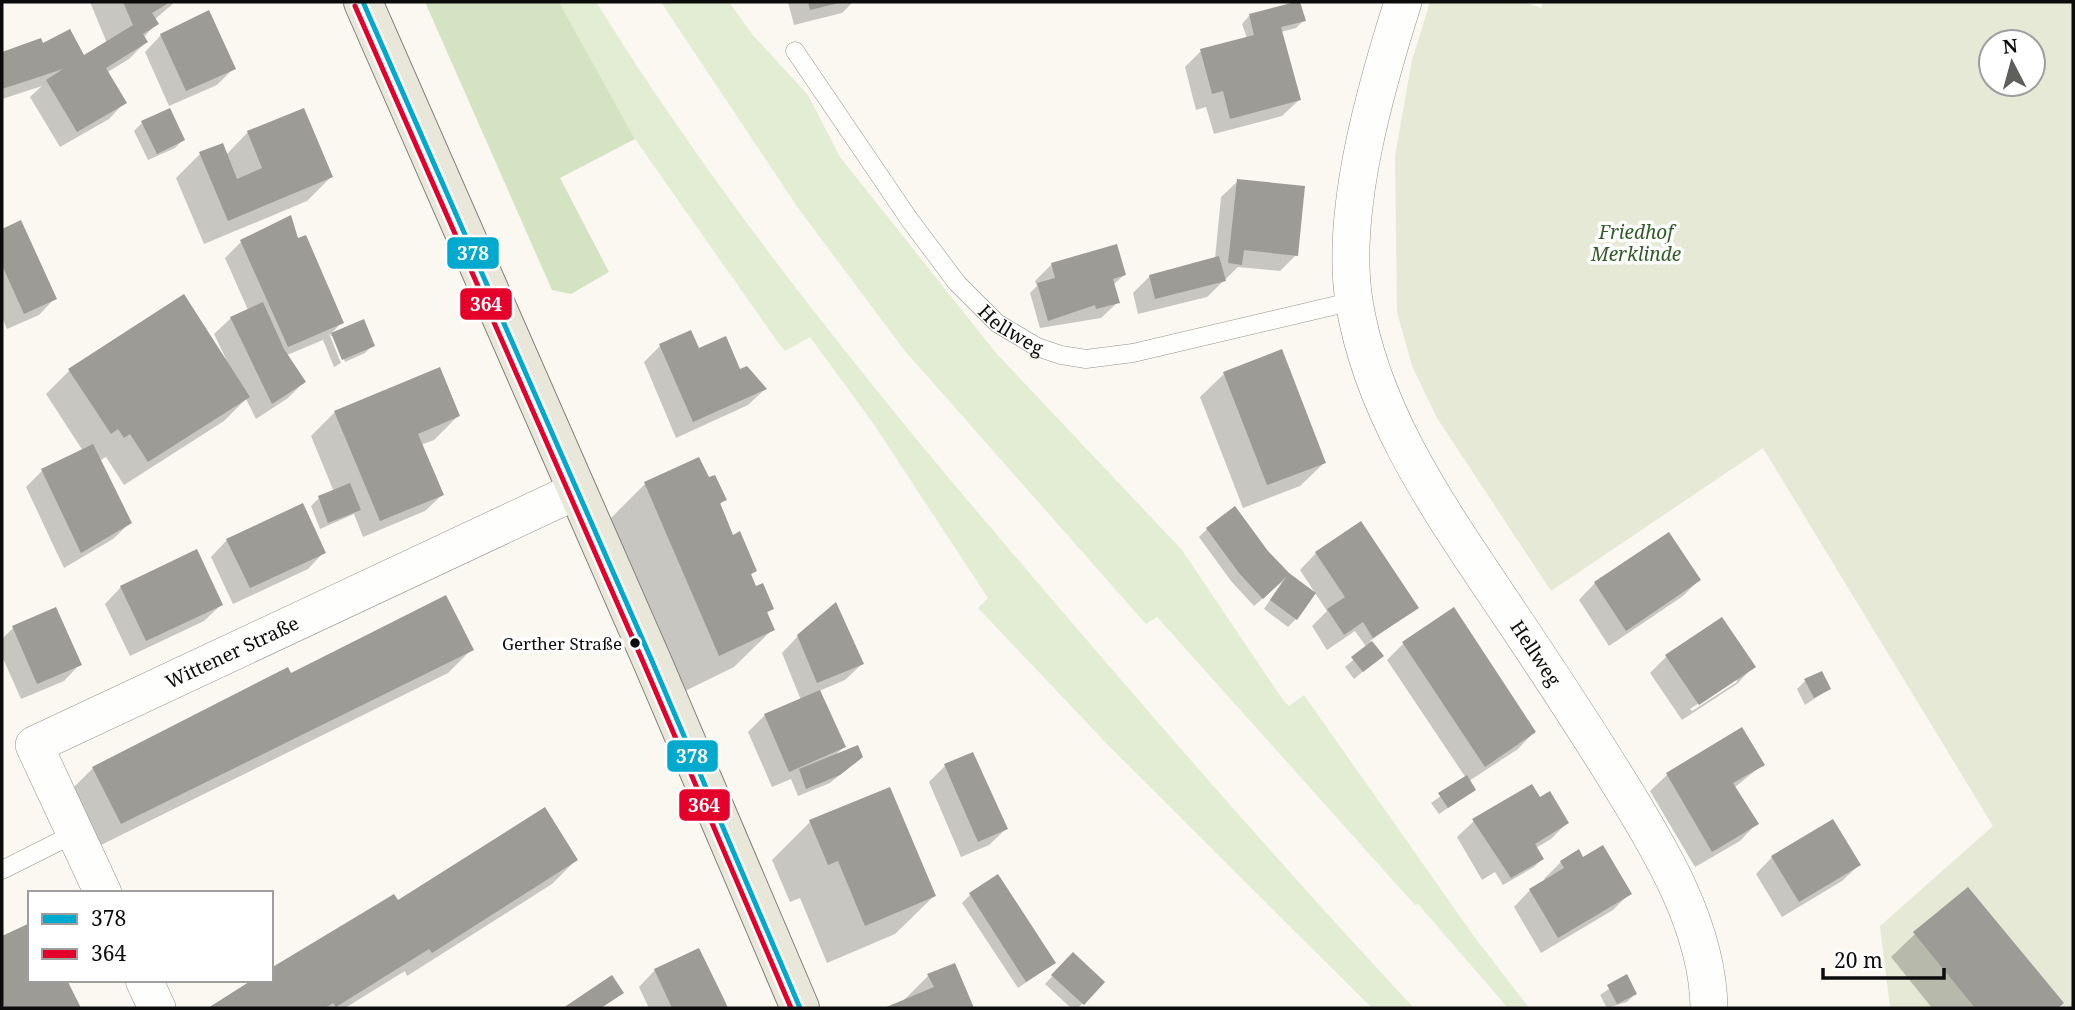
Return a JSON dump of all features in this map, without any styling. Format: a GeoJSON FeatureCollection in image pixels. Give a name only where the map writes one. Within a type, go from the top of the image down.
{"type":"FeatureCollection","features":[{"type":"Feature","properties":{"kind":"main road"},"geometry":{"type":"LineString","coordinates":[[363,2],[800,1008]]}},
{"type":"Feature","properties":{"kind":"street","name":"Hellweg"},"geometry":{"type":"LineString","coordinates":[[1403,2],[1372,103],[1352,234],[1354,301],[1376,384],[1415,465],[1445,518],[1568,701],[1648,830],[1694,931],[1702,955],[1709,1008]]}},
{"type":"Feature","properties":{"kind":"street","name":"Wittener Straße"},"geometry":{"type":"LineString","coordinates":[[102,891],[34,745],[576,491]]}},
{"type":"Feature","properties":{"kind":"street"},"geometry":{"type":"LineString","coordinates":[[145,982],[158,1008]]}},
{"type":"Feature","properties":{"kind":"lane","name":"Hellweg"},"geometry":{"type":"LineString","coordinates":[[795,51],[909,219],[957,282],[996,323],[1037,347],[1086,359],[1133,353],[1354,301]]}},
{"type":"Feature","properties":{"kind":"lane"},"geometry":{"type":"LineString","coordinates":[[2,870],[76,833]]}},
{"type":"Feature","properties":{"kind":"green space"},"geometry":{"type":"Polygon","coordinates":[[[425,2],[559,2],[635,139],[560,178],[609,272],[571,294],[552,290],[425,2]]]}},
{"type":"Feature","properties":{"kind":"green space"},"geometry":{"type":"Polygon","coordinates":[[[559,2],[596,2],[697,154],[862,372],[1177,744],[1414,1008],[1372,1008],[1108,745],[978,608],[988,598],[873,423],[810,337],[785,351],[777,341],[635,139],[559,2]]]}},
{"type":"Feature","properties":{"kind":"green space"},"geometry":{"type":"Polygon","coordinates":[[[661,2],[729,2],[752,34],[808,95],[840,157],[996,353],[1182,550],[1283,700],[1289,706],[1304,695],[1473,935],[1529,1008],[1508,1008],[1418,904],[1415,905],[1157,617],[1146,624],[905,351],[798,208],[661,2]]]}},
{"type":"Feature","properties":{"kind":"green space","name":"Friedhof Merklinde"},"geometry":{"type":"Polygon","coordinates":[[[1430,2],[1524,2],[1541,8],[1544,2],[2073,2],[2073,1008],[1890,1008],[1880,926],[1993,826],[1763,448],[1551,591],[1437,418],[1412,366],[1397,312],[1395,156],[1412,60],[1430,2]]]}},
{"type":"Feature","properties":{"kind":"building"},"geometry":{"type":"Polygon","coordinates":[[[123,2],[170,2],[152,13],[159,24],[143,34],[148,42],[106,68],[127,103],[77,132],[46,80],[63,69],[2,89],[2,52],[41,38],[43,43],[70,29],[84,55],[133,25],[123,2]]]}},
{"type":"Feature","properties":{"kind":"building"},"geometry":{"type":"Polygon","coordinates":[[[808,2],[839,2],[839,3],[810,10],[808,2]]]}},
{"type":"Feature","properties":{"kind":"building"},"geometry":{"type":"Polygon","coordinates":[[[1300,2],[1306,21],[1281,27],[1301,100],[1230,119],[1223,91],[1212,94],[1200,49],[1254,35],[1249,14],[1300,2]]]}},
{"type":"Feature","properties":{"kind":"building"},"geometry":{"type":"Polygon","coordinates":[[[209,10],[236,69],[186,91],[160,34],[209,10]]]}},
{"type":"Feature","properties":{"kind":"building"},"geometry":{"type":"Polygon","coordinates":[[[170,108],[185,140],[157,154],[141,121],[170,108]]]}},
{"type":"Feature","properties":{"kind":"building"},"geometry":{"type":"Polygon","coordinates":[[[304,108],[333,177],[228,221],[199,152],[223,143],[237,179],[262,168],[247,131],[304,108]]]}},
{"type":"Feature","properties":{"kind":"building"},"geometry":{"type":"Polygon","coordinates":[[[1237,179],[1305,186],[1298,256],[1244,250],[1242,265],[1228,263],[1237,179]]]}},
{"type":"Feature","properties":{"kind":"building"},"geometry":{"type":"Polygon","coordinates":[[[291,215],[298,238],[306,235],[344,323],[288,347],[240,240],[291,215]]]}},
{"type":"Feature","properties":{"kind":"building"},"geometry":{"type":"Polygon","coordinates":[[[21,220],[57,299],[24,314],[2,265],[2,229],[21,220]]]}},
{"type":"Feature","properties":{"kind":"building"},"geometry":{"type":"Polygon","coordinates":[[[1117,244],[1126,275],[1113,279],[1120,303],[1096,309],[1095,305],[1048,321],[1037,283],[1055,278],[1051,263],[1117,244]]]}},
{"type":"Feature","properties":{"kind":"building"},"geometry":{"type":"Polygon","coordinates":[[[1219,256],[1226,281],[1155,299],[1149,275],[1219,256]]]}},
{"type":"Feature","properties":{"kind":"building"},"geometry":{"type":"Polygon","coordinates":[[[184,294],[250,397],[148,462],[130,434],[124,438],[118,429],[111,434],[68,369],[184,294]]]}},
{"type":"Feature","properties":{"kind":"building"},"geometry":{"type":"Polygon","coordinates":[[[263,302],[284,349],[306,382],[272,404],[230,317],[263,302]]]}},
{"type":"Feature","properties":{"kind":"building"},"geometry":{"type":"Polygon","coordinates":[[[364,319],[375,346],[342,360],[331,333],[364,319]]]}},
{"type":"Feature","properties":{"kind":"building"},"geometry":{"type":"Polygon","coordinates":[[[691,330],[699,348],[726,336],[740,369],[747,366],[767,389],[693,422],[659,344],[691,330]]]}},
{"type":"Feature","properties":{"kind":"building"},"geometry":{"type":"Polygon","coordinates":[[[1282,349],[1326,463],[1267,485],[1223,372],[1282,349]]]}},
{"type":"Feature","properties":{"kind":"building"},"geometry":{"type":"Polygon","coordinates":[[[440,367],[460,416],[418,434],[444,495],[380,521],[334,411],[440,367]]]}},
{"type":"Feature","properties":{"kind":"building"},"geometry":{"type":"Polygon","coordinates":[[[93,444],[132,523],[81,553],[41,469],[93,444]]]}},
{"type":"Feature","properties":{"kind":"building"},"geometry":{"type":"Polygon","coordinates":[[[699,457],[709,477],[715,475],[727,500],[720,503],[733,535],[740,531],[757,571],[751,574],[756,586],[763,583],[774,609],[767,612],[775,630],[719,656],[644,482],[699,457]]]}},
{"type":"Feature","properties":{"kind":"building"},"geometry":{"type":"Polygon","coordinates":[[[350,483],[361,510],[328,523],[318,496],[350,483]]]}},
{"type":"Feature","properties":{"kind":"building"},"geometry":{"type":"Polygon","coordinates":[[[303,503],[326,553],[250,588],[226,539],[303,503]]]}},
{"type":"Feature","properties":{"kind":"building"},"geometry":{"type":"Polygon","coordinates":[[[1235,506],[1268,551],[1289,573],[1316,593],[1297,620],[1270,600],[1287,576],[1263,599],[1239,573],[1206,528],[1235,506]]]}},
{"type":"Feature","properties":{"kind":"building"},"geometry":{"type":"Polygon","coordinates":[[[1361,521],[1419,608],[1373,638],[1363,622],[1344,635],[1327,609],[1345,597],[1315,552],[1361,521]]]}},
{"type":"Feature","properties":{"kind":"building"},"geometry":{"type":"Polygon","coordinates":[[[1669,532],[1701,580],[1626,631],[1594,582],[1669,532]]]}},
{"type":"Feature","properties":{"kind":"building"},"geometry":{"type":"Polygon","coordinates":[[[197,549],[223,605],[146,641],[120,586],[197,549]]]}},
{"type":"Feature","properties":{"kind":"building"},"geometry":{"type":"Polygon","coordinates":[[[446,595],[474,650],[121,824],[92,767],[288,667],[291,673],[446,595]]]}},
{"type":"Feature","properties":{"kind":"building"},"geometry":{"type":"Polygon","coordinates":[[[836,602],[864,664],[817,683],[797,635],[836,602]]]}},
{"type":"Feature","properties":{"kind":"building"},"geometry":{"type":"Polygon","coordinates":[[[56,607],[82,665],[37,684],[12,626],[56,607]]]}},
{"type":"Feature","properties":{"kind":"building"},"geometry":{"type":"Polygon","coordinates":[[[1454,607],[1536,732],[1485,767],[1402,642],[1454,607]]]}},
{"type":"Feature","properties":{"kind":"building"},"geometry":{"type":"Polygon","coordinates":[[[1722,617],[1756,667],[1699,705],[1665,655],[1722,617]]]}},
{"type":"Feature","properties":{"kind":"building"},"geometry":{"type":"Polygon","coordinates":[[[1372,641],[1384,656],[1363,672],[1351,657],[1372,641]]]}},
{"type":"Feature","properties":{"kind":"building"},"geometry":{"type":"Polygon","coordinates":[[[1822,671],[1831,689],[1814,698],[1804,679],[1822,671]]]}},
{"type":"Feature","properties":{"kind":"building"},"geometry":{"type":"Polygon","coordinates":[[[820,690],[846,747],[789,772],[764,714],[820,690]]]}},
{"type":"Feature","properties":{"kind":"building"},"geometry":{"type":"Polygon","coordinates":[[[1742,727],[1765,765],[1733,783],[1759,824],[1712,852],[1666,773],[1742,727]]]}},
{"type":"Feature","properties":{"kind":"building"},"geometry":{"type":"Polygon","coordinates":[[[858,745],[863,757],[840,775],[806,789],[799,769],[858,745]]]}},
{"type":"Feature","properties":{"kind":"building"},"geometry":{"type":"Polygon","coordinates":[[[973,752],[1008,829],[978,842],[944,764],[973,752]]]}},
{"type":"Feature","properties":{"kind":"building"},"geometry":{"type":"Polygon","coordinates":[[[1467,775],[1476,790],[1448,808],[1438,793],[1467,775]]]}},
{"type":"Feature","properties":{"kind":"building"},"geometry":{"type":"Polygon","coordinates":[[[1532,784],[1540,797],[1550,791],[1569,823],[1535,844],[1544,859],[1511,878],[1472,819],[1532,784]]]}},
{"type":"Feature","properties":{"kind":"building"},"geometry":{"type":"Polygon","coordinates":[[[890,787],[936,896],[865,926],[838,861],[828,865],[809,820],[890,787]]]}},
{"type":"Feature","properties":{"kind":"building"},"geometry":{"type":"Polygon","coordinates":[[[545,807],[578,860],[432,953],[429,949],[336,1007],[333,1003],[325,1008],[208,1008],[249,982],[273,982],[273,967],[394,894],[398,900],[545,807]]]}},
{"type":"Feature","properties":{"kind":"building"},"geometry":{"type":"Polygon","coordinates":[[[1833,819],[1861,865],[1799,902],[1771,856],[1833,819]]]}},
{"type":"Feature","properties":{"kind":"building"},"geometry":{"type":"Polygon","coordinates":[[[1603,845],[1632,894],[1558,938],[1529,889],[1564,868],[1560,861],[1579,849],[1583,857],[1603,845]]]}},
{"type":"Feature","properties":{"kind":"building"},"geometry":{"type":"Polygon","coordinates":[[[998,874],[1056,963],[1026,982],[969,893],[998,874]]]}},
{"type":"Feature","properties":{"kind":"building"},"geometry":{"type":"Polygon","coordinates":[[[1968,887],[2064,1003],[2058,1008],[1975,1008],[1913,932],[1968,887]]]}},
{"type":"Feature","properties":{"kind":"building"},"geometry":{"type":"Polygon","coordinates":[[[28,924],[28,982],[68,982],[81,1008],[5,1008],[2,1001],[2,936],[28,924]]]}},
{"type":"Feature","properties":{"kind":"building"},"geometry":{"type":"Polygon","coordinates":[[[699,948],[728,1008],[672,1008],[654,969],[699,948]]]}},
{"type":"Feature","properties":{"kind":"building"},"geometry":{"type":"Polygon","coordinates":[[[1073,952],[1105,982],[1084,1005],[1051,975],[1073,952]]]}},
{"type":"Feature","properties":{"kind":"building"},"geometry":{"type":"Polygon","coordinates":[[[955,963],[974,1008],[884,1008],[934,987],[927,974],[955,963]]]}},
{"type":"Feature","properties":{"kind":"building"},"geometry":{"type":"Polygon","coordinates":[[[1627,974],[1637,994],[1617,1004],[1607,985],[1627,974]]]}},
{"type":"Feature","properties":{"kind":"building"},"geometry":{"type":"Polygon","coordinates":[[[612,975],[624,993],[601,1008],[563,1008],[612,975]]]}},
{"type":"Feature","properties":{"kind":"transit line","name":"378"},"geometry":{"type":"LineString","coordinates":[[363,2],[652,661],[800,1008]]}},
{"type":"Feature","properties":{"kind":"transit line","name":"364"},"geometry":{"type":"LineString","coordinates":[[355,6],[644,664],[791,1008]]}},
{"type":"Feature","properties":{"kind":"place","name":"Gerther Straße"},"geometry":{"type":"Point","coordinates":[635,643]}}]}
